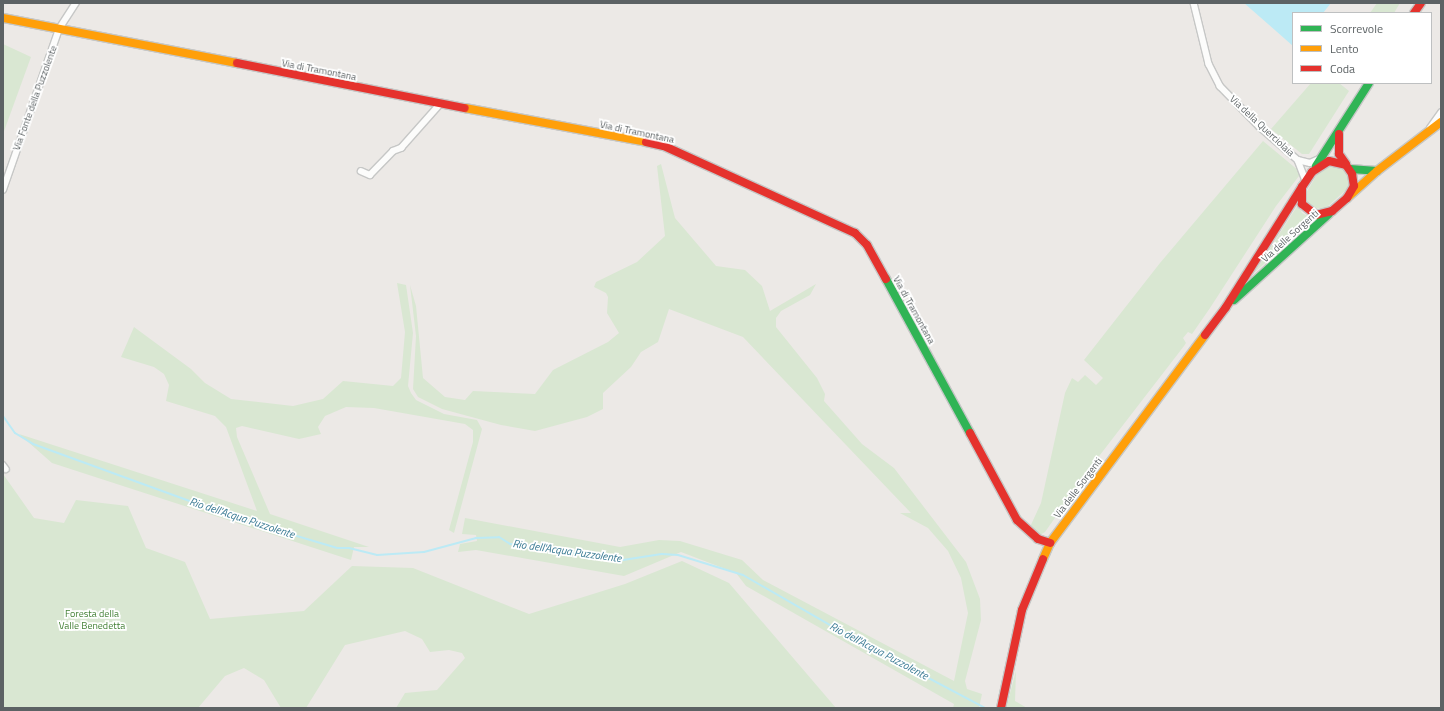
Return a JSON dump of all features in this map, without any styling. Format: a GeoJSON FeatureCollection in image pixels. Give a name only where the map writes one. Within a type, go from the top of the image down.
{"type":"FeatureCollection","features":[{"type":"Feature","properties":{"kind":"main road"},"geometry":{"type":"LineString","coordinates":[[1415,12],[1421,3]]}},
{"type":"Feature","properties":{"kind":"main road","name":"Via di Tramontana"},"geometry":{"type":"LineString","coordinates":[[3,18],[440,104],[664,146],[855,233],[867,245],[1017,520],[1038,539],[1050,543]]}},
{"type":"Feature","properties":{"kind":"main road","name":"Via delle Sorgenti"},"geometry":{"type":"LineString","coordinates":[[1001,708],[1022,610],[1050,543],[1226,307],[1368,84]]}},
{"type":"Feature","properties":{"kind":"main road","name":"Via delle Sorgenti"},"geometry":{"type":"LineString","coordinates":[[1226,307],[1377,171],[1441,122]]}},
{"type":"Feature","properties":{"kind":"main road"},"geometry":{"type":"LineString","coordinates":[[1339,131],[1337,143],[1348,167],[1354,186],[1347,198]]}},
{"type":"Feature","properties":{"kind":"main road","name":"Via delle Sorgenti"},"geometry":{"type":"LineString","coordinates":[[1312,172],[1329,161],[1348,167],[1377,171]]}},
{"type":"Feature","properties":{"kind":"main road","name":"Via delle Sorgenti"},"geometry":{"type":"LineString","coordinates":[[1304,185],[1302,204],[1308,211],[1316,215],[1332,211]]}},
{"type":"Feature","properties":{"kind":"street","name":"Via Fonte della Puzzolente"},"geometry":{"type":"LineString","coordinates":[[3,190],[59,29],[76,3]]}},
{"type":"Feature","properties":{"kind":"street","name":"Via della Querciolaia"},"geometry":{"type":"LineString","coordinates":[[1194,3],[1209,64],[1220,86],[1254,122],[1298,160],[1304,171],[1304,185]]}},
{"type":"Feature","properties":{"kind":"street"},"geometry":{"type":"LineString","coordinates":[[362,171],[370,175],[393,151],[401,148],[440,104]]}},
{"type":"Feature","properties":{"kind":"street"},"geometry":{"type":"LineString","coordinates":[[1428,132],[1434,118],[1441,113]]}},
{"type":"Feature","properties":{"kind":"street","name":"Via della Querciolaia"},"geometry":{"type":"LineString","coordinates":[[1298,160],[1310,163],[1321,158]]}},
{"type":"Feature","properties":{"kind":"green space"},"geometry":{"type":"Polygon","coordinates":[[[1377,3],[1400,3],[1395,12],[1371,12],[1377,3]]]}},
{"type":"Feature","properties":{"kind":"green space"},"geometry":{"type":"Polygon","coordinates":[[[3,44],[31,57],[3,134],[3,44]]]}},
{"type":"Feature","properties":{"kind":"green space"},"geometry":{"type":"Polygon","coordinates":[[[1310,84],[1340,84],[1349,91],[1309,154],[1302,154],[1271,129],[1310,84]]]}},
{"type":"Feature","properties":{"kind":"green space"},"geometry":{"type":"Polygon","coordinates":[[[1263,141],[1299,171],[1299,176],[1276,206],[1192,334],[1188,332],[1183,338],[1186,343],[1184,346],[1093,464],[1045,532],[1040,535],[1030,527],[1041,503],[1065,393],[1072,378],[1078,382],[1085,375],[1096,385],[1103,378],[1084,360],[1160,263],[1263,141]]]}},
{"type":"Feature","properties":{"kind":"green space"},"geometry":{"type":"Polygon","coordinates":[[[661,164],[675,218],[716,266],[745,270],[762,286],[770,311],[816,284],[810,295],[781,311],[776,318],[776,327],[817,378],[825,394],[824,401],[862,444],[894,468],[966,562],[980,599],[981,620],[965,681],[967,689],[982,694],[979,708],[953,708],[954,704],[746,586],[736,573],[681,552],[624,576],[476,550],[458,552],[460,544],[477,541],[476,535],[462,534],[465,518],[620,547],[659,540],[680,541],[742,560],[763,580],[954,681],[968,613],[961,578],[948,551],[928,528],[900,513],[911,513],[743,337],[669,309],[658,342],[641,352],[631,367],[603,393],[603,409],[587,417],[535,431],[501,425],[442,409],[418,397],[413,389],[416,336],[410,285],[416,306],[423,378],[445,397],[465,400],[473,391],[535,394],[553,370],[608,342],[619,333],[607,313],[608,297],[606,293],[594,287],[596,282],[637,262],[665,236],[657,166],[661,164]]]}},
{"type":"Feature","properties":{"kind":"green space"},"geometry":{"type":"Polygon","coordinates":[[[1329,165],[1347,171],[1349,182],[1347,189],[1326,208],[1311,209],[1306,204],[1306,193],[1318,173],[1329,165]]]}},
{"type":"Feature","properties":{"kind":"green space"},"geometry":{"type":"Polygon","coordinates":[[[1298,205],[1302,213],[1314,219],[1254,273],[1298,205]]]}},
{"type":"Feature","properties":{"kind":"green space"},"geometry":{"type":"Polygon","coordinates":[[[397,283],[406,285],[413,333],[408,386],[411,393],[416,400],[444,414],[477,420],[482,429],[454,533],[449,530],[473,442],[473,430],[465,424],[374,408],[346,407],[325,416],[318,427],[321,434],[299,439],[242,426],[236,428],[237,437],[270,514],[369,547],[354,547],[351,560],[52,463],[19,434],[257,511],[226,427],[215,416],[166,401],[169,385],[164,374],[154,367],[121,357],[134,327],[191,369],[205,383],[231,399],[293,406],[323,399],[343,381],[393,386],[401,378],[405,332],[397,283]]]}},
{"type":"Feature","properties":{"kind":"green space","name":"Foresta della Valle Benedetta"},"geometry":{"type":"Polygon","coordinates":[[[3,474],[34,518],[64,523],[76,500],[128,506],[146,548],[185,562],[210,619],[304,611],[352,566],[413,568],[529,614],[625,584],[682,561],[729,583],[836,708],[396,708],[405,693],[437,690],[465,658],[462,653],[449,650],[430,652],[422,639],[405,631],[345,645],[306,708],[281,708],[264,680],[244,668],[225,676],[198,708],[3,708],[3,474]]]}},
{"type":"Feature","properties":{"kind":"green space"},"geometry":{"type":"Polygon","coordinates":[[[1016,671],[1015,701],[1027,708],[1006,708],[1016,671]]]}},
{"type":"Feature","properties":{"kind":"water"},"geometry":{"type":"Polygon","coordinates":[[[1244,3],[1331,3],[1324,12],[1292,12],[1292,45],[1244,3]]]}},
{"type":"Feature","properties":{"kind":"waterway","name":"Rio dell'Acqua Puzzolente"},"geometry":{"type":"LineString","coordinates":[[3,416],[15,433],[33,444],[212,509],[234,513],[250,522],[337,548],[349,548],[377,555],[424,552],[476,538],[499,537],[510,544],[623,560],[662,554],[678,555],[743,575],[851,637],[985,708]]}},
{"type":"Feature","properties":{"kind":"traffic: fast"},"geometry":{"type":"LineString","coordinates":[[1316,166],[1368,84]]}},
{"type":"Feature","properties":{"kind":"traffic: fast"},"geometry":{"type":"LineString","coordinates":[[1350,169],[1377,171]]}},
{"type":"Feature","properties":{"kind":"traffic: fast"},"geometry":{"type":"LineString","coordinates":[[1234,300],[1329,214]]}},
{"type":"Feature","properties":{"kind":"traffic: fast"},"geometry":{"type":"LineString","coordinates":[[886,279],[970,433]]}},
{"type":"Feature","properties":{"kind":"traffic: slow"},"geometry":{"type":"LineString","coordinates":[[3,18],[237,63]]}},
{"type":"Feature","properties":{"kind":"traffic: slow"},"geometry":{"type":"LineString","coordinates":[[465,108],[646,142]]}},
{"type":"Feature","properties":{"kind":"traffic: slow"},"geometry":{"type":"LineString","coordinates":[[1347,198],[1377,171],[1441,122]]}},
{"type":"Feature","properties":{"kind":"traffic: slow"},"geometry":{"type":"LineString","coordinates":[[1043,559],[1050,543],[1205,335]]}},
{"type":"Feature","properties":{"kind":"traffic: jam"},"geometry":{"type":"LineString","coordinates":[[1415,12],[1421,3]]}},
{"type":"Feature","properties":{"kind":"traffic: jam"},"geometry":{"type":"LineString","coordinates":[[237,63],[465,108]]}},
{"type":"Feature","properties":{"kind":"traffic: jam"},"geometry":{"type":"LineString","coordinates":[[1339,134],[1339,154],[1346,164]]}},
{"type":"Feature","properties":{"kind":"traffic: jam"},"geometry":{"type":"LineString","coordinates":[[646,142],[664,146],[855,233],[867,245],[886,279]]}},
{"type":"Feature","properties":{"kind":"traffic: jam"},"geometry":{"type":"LineString","coordinates":[[1329,161],[1346,165],[1352,174],[1354,186],[1347,198],[1332,211],[1316,215],[1302,204],[1302,187],[1312,172],[1329,161]]}},
{"type":"Feature","properties":{"kind":"traffic: jam"},"geometry":{"type":"LineString","coordinates":[[1205,335],[1226,307],[1302,187]]}},
{"type":"Feature","properties":{"kind":"traffic: jam"},"geometry":{"type":"LineString","coordinates":[[970,433],[1017,520],[1038,539],[1050,543]]}},
{"type":"Feature","properties":{"kind":"traffic: jam"},"geometry":{"type":"LineString","coordinates":[[1001,708],[1022,610],[1043,559]]}}]}
